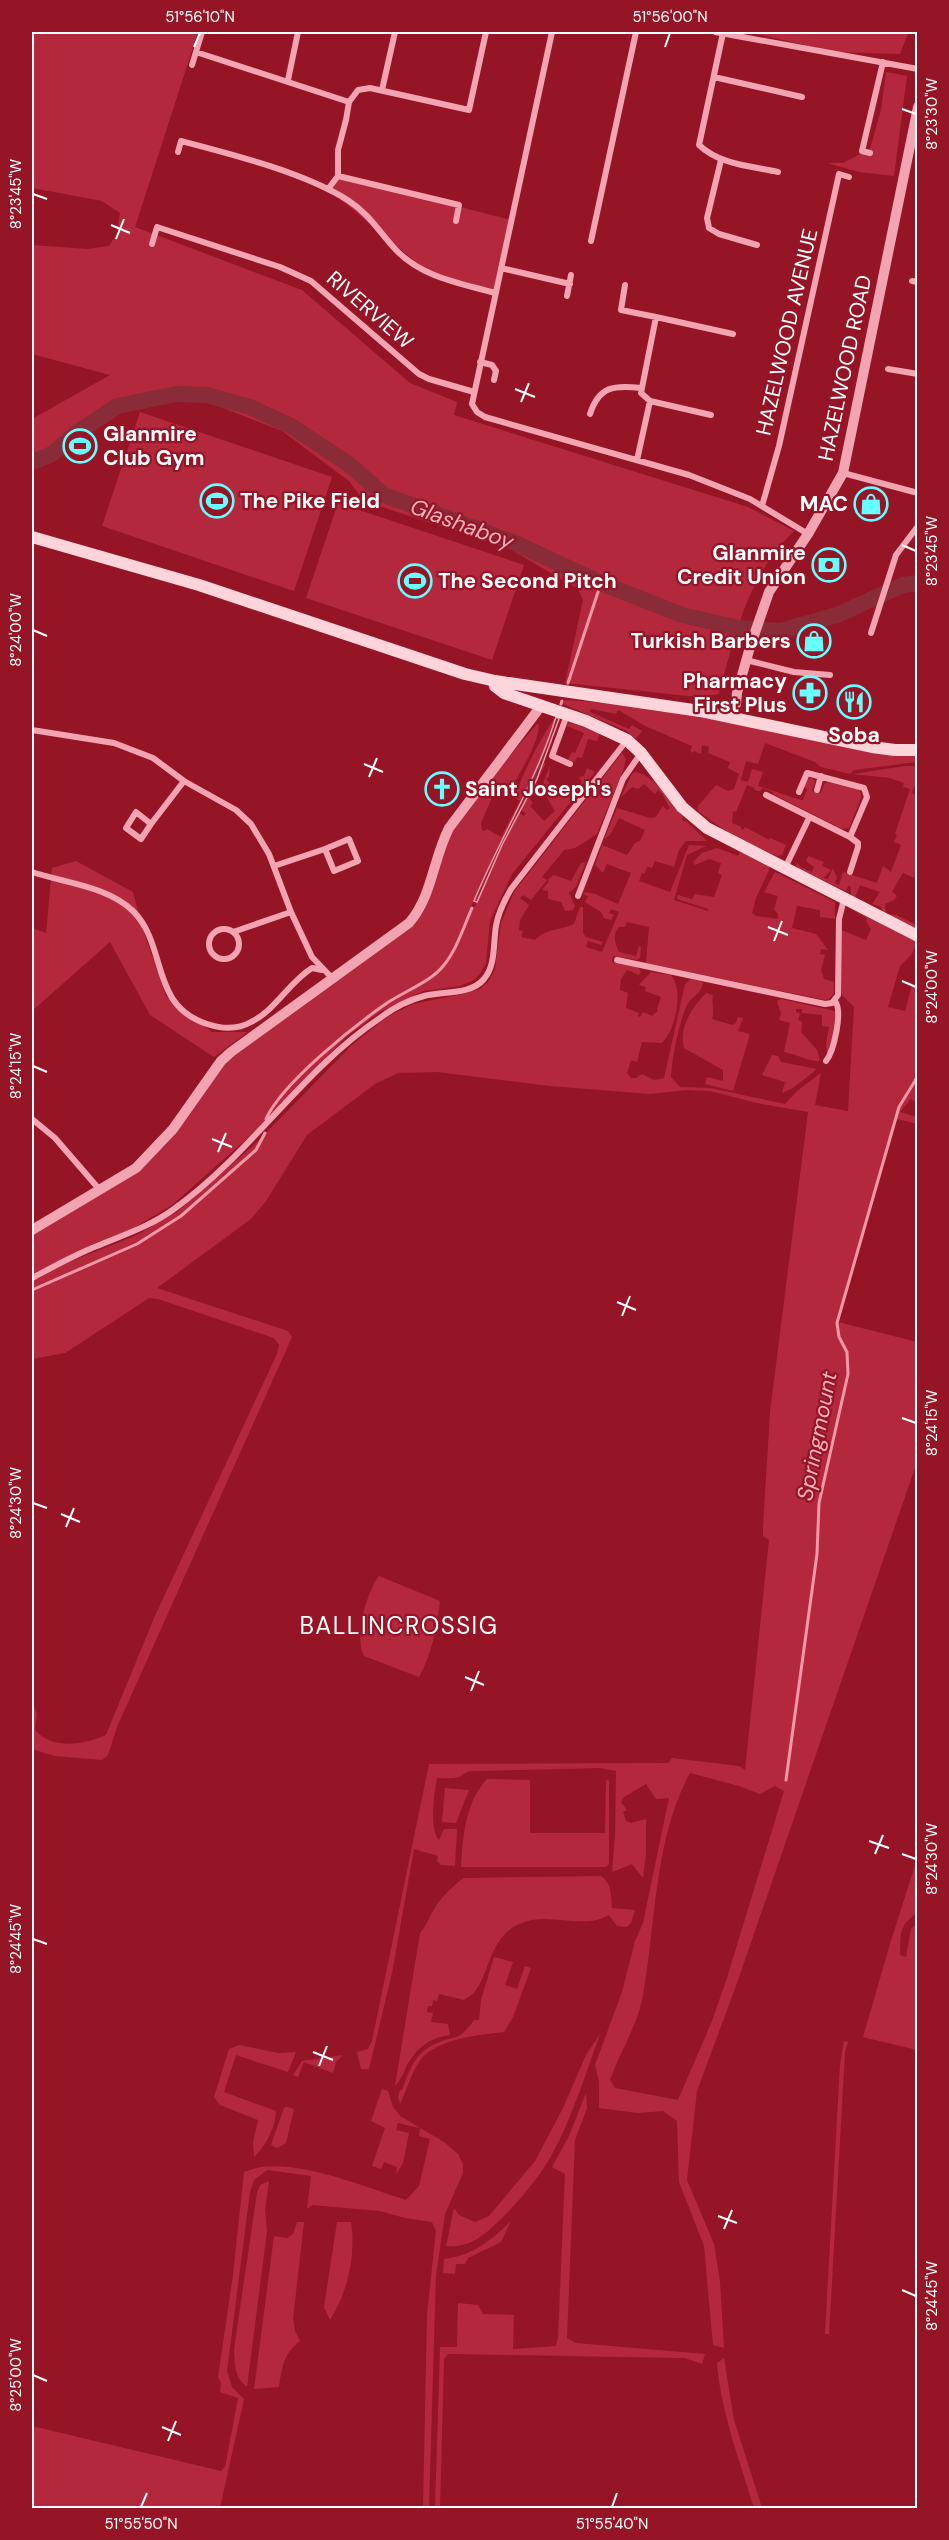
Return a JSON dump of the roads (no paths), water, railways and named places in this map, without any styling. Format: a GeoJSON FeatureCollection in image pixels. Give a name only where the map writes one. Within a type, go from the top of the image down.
{"type":"FeatureCollection","features":[{"type":"Feature","properties":{"kind":"main road"},"geometry":{"type":"LineString","coordinates":[[32,537],[199,585],[465,674],[495,681],[640,701],[733,717],[872,747],[918,750]]}},
{"type":"Feature","properties":{"kind":"main road"},"geometry":{"type":"LineString","coordinates":[[495,681],[498,690],[567,714],[627,740],[641,753],[673,797],[701,824],[720,837],[918,936]]}},
{"type":"Feature","properties":{"kind":"street"},"geometry":{"type":"LineString","coordinates":[[192,65],[202,32]]}},
{"type":"Feature","properties":{"kind":"street"},"geometry":{"type":"LineString","coordinates":[[288,80],[298,32]]}},
{"type":"Feature","properties":{"kind":"street"},"geometry":{"type":"LineString","coordinates":[[382,90],[395,32]]}},
{"type":"Feature","properties":{"kind":"street"},"geometry":{"type":"LineString","coordinates":[[328,189],[338,176],[338,150],[349,102],[358,90],[382,90],[469,110],[486,32]]}},
{"type":"Feature","properties":{"kind":"street"},"geometry":{"type":"LineString","coordinates":[[552,32],[472,404],[477,412],[485,417],[699,479],[750,499],[808,534]]}},
{"type":"Feature","properties":{"kind":"street"},"geometry":{"type":"LineString","coordinates":[[591,241],[636,32]]}},
{"type":"Feature","properties":{"kind":"street"},"geometry":{"type":"LineString","coordinates":[[715,32],[918,69]]}},
{"type":"Feature","properties":{"kind":"street"},"geometry":{"type":"LineString","coordinates":[[723,33],[699,145],[708,154],[721,160],[778,172]]}},
{"type":"Feature","properties":{"kind":"street"},"geometry":{"type":"LineString","coordinates":[[196,52],[288,80],[349,102]]}},
{"type":"Feature","properties":{"kind":"street"},"geometry":{"type":"LineString","coordinates":[[870,153],[862,151],[883,62]]}},
{"type":"Feature","properties":{"kind":"street"},"geometry":{"type":"LineString","coordinates":[[714,77],[802,97]]}},
{"type":"Feature","properties":{"kind":"street","name":"HAZELWOOD ROAD"},"geometry":{"type":"LineString","coordinates":[[754,639],[769,592],[808,534],[843,473],[918,107]]}},
{"type":"Feature","properties":{"kind":"street"},"geometry":{"type":"LineString","coordinates":[[178,152],[181,141],[269,167],[328,189],[364,211],[397,251],[418,268],[434,277],[495,292]]}},
{"type":"Feature","properties":{"kind":"street"},"geometry":{"type":"LineString","coordinates":[[721,160],[707,218],[709,228],[719,234],[757,245]]}},
{"type":"Feature","properties":{"kind":"street","name":"HAZELWOOD AVENUE"},"geometry":{"type":"LineString","coordinates":[[762,506],[779,446],[840,174],[849,177]]}},
{"type":"Feature","properties":{"kind":"street"},"geometry":{"type":"LineString","coordinates":[[338,176],[459,205],[456,221]]}},
{"type":"Feature","properties":{"kind":"street","name":"RIVERVIEW"},"geometry":{"type":"LineString","coordinates":[[152,244],[157,227],[236,251],[311,281],[419,374],[474,392]]}},
{"type":"Feature","properties":{"kind":"street"},"geometry":{"type":"LineString","coordinates":[[501,268],[570,284]]}},
{"type":"Feature","properties":{"kind":"street"},"geometry":{"type":"LineString","coordinates":[[567,296],[571,275]]}},
{"type":"Feature","properties":{"kind":"street"},"geometry":{"type":"LineString","coordinates":[[625,285],[621,310],[734,334]]}},
{"type":"Feature","properties":{"kind":"street"},"geometry":{"type":"LineString","coordinates":[[656,317],[641,393],[650,401],[711,415]]}},
{"type":"Feature","properties":{"kind":"street"},"geometry":{"type":"LineString","coordinates":[[480,362],[492,365],[496,371],[494,380]]}},
{"type":"Feature","properties":{"kind":"street"},"geometry":{"type":"LineString","coordinates":[[888,369],[918,374]]}},
{"type":"Feature","properties":{"kind":"street"},"geometry":{"type":"LineString","coordinates":[[590,414],[595,399],[606,390],[624,386],[641,388]]}},
{"type":"Feature","properties":{"kind":"street"},"geometry":{"type":"LineString","coordinates":[[637,460],[650,401]]}},
{"type":"Feature","properties":{"kind":"street"},"geometry":{"type":"LineString","coordinates":[[843,473],[918,494],[918,503]]}},
{"type":"Feature","properties":{"kind":"street"},"geometry":{"type":"LineString","coordinates":[[871,633],[896,555],[918,526]]}},
{"type":"Feature","properties":{"kind":"street"},"geometry":{"type":"LineString","coordinates":[[733,717],[750,662],[754,639]]}},
{"type":"Feature","properties":{"kind":"street"},"geometry":{"type":"LineString","coordinates":[[736,704],[736,693],[754,639]]}},
{"type":"Feature","properties":{"kind":"street"},"geometry":{"type":"LineString","coordinates":[[750,662],[794,672],[830,675]]}},
{"type":"Feature","properties":{"kind":"street"},"geometry":{"type":"LineString","coordinates":[[32,1230],[136,1168],[173,1129],[221,1061],[332,978],[396,934],[415,916],[426,896],[438,851],[449,828],[541,706]]}},
{"type":"Feature","properties":{"kind":"street"},"geometry":{"type":"LineString","coordinates":[[567,714],[552,756],[570,764]]}},
{"type":"Feature","properties":{"kind":"street"},"geometry":{"type":"LineString","coordinates":[[32,730],[114,743],[153,758],[184,781],[236,810],[250,824],[274,866],[291,912],[312,957],[332,978]]}},
{"type":"Feature","properties":{"kind":"street"},"geometry":{"type":"LineString","coordinates":[[32,1278],[75,1256],[156,1221],[175,1209],[229,1164],[349,1040],[381,1016],[423,996],[461,990],[483,981],[489,973],[501,906],[511,889],[627,740]]}},
{"type":"Feature","properties":{"kind":"street"},"geometry":{"type":"LineString","coordinates":[[578,896],[618,790],[630,767],[641,753]]}},
{"type":"Feature","properties":{"kind":"street"},"geometry":{"type":"LineString","coordinates":[[799,792],[807,773],[860,785],[867,791],[850,837]]}},
{"type":"Feature","properties":{"kind":"street"},"geometry":{"type":"LineString","coordinates":[[817,790],[821,776]]}},
{"type":"Feature","properties":{"kind":"street"},"geometry":{"type":"LineString","coordinates":[[151,824],[136,812],[126,828],[141,839],[184,781]]}},
{"type":"Feature","properties":{"kind":"street"},"geometry":{"type":"LineString","coordinates":[[766,795],[858,843],[850,872]]}},
{"type":"Feature","properties":{"kind":"street"},"geometry":{"type":"LineString","coordinates":[[784,868],[809,818]]}},
{"type":"Feature","properties":{"kind":"street"},"geometry":{"type":"LineString","coordinates":[[274,866],[350,839],[358,861],[334,871],[325,849]]}},
{"type":"Feature","properties":{"kind":"street"},"geometry":{"type":"LineString","coordinates":[[32,872],[119,899],[143,923],[164,987],[174,1003],[201,1022],[219,1028],[235,1028],[250,1023],[265,1014],[302,974],[312,968],[323,970]]}},
{"type":"Feature","properties":{"kind":"street"},"geometry":{"type":"LineString","coordinates":[[617,960],[825,1004],[835,1001],[838,995],[839,919],[844,899]]}},
{"type":"Feature","properties":{"kind":"street"},"geometry":{"type":"LineString","coordinates":[[233,932],[239,940],[238,950],[230,958],[215,957],[209,948],[212,935],[224,928],[233,932],[291,912]]}},
{"type":"Feature","properties":{"kind":"street"},"geometry":{"type":"LineString","coordinates":[[826,1061],[833,1049],[839,1010],[835,1001]]}},
{"type":"Feature","properties":{"kind":"street"},"geometry":{"type":"LineString","coordinates":[[32,1119],[55,1138],[99,1189]]}},
{"type":"Feature","properties":{"kind":"waterway","name":"Glashaboy"},"geometry":{"type":"LineString","coordinates":[[32,462],[52,454],[75,434],[117,406],[176,394],[207,395],[250,407],[291,426],[350,465],[384,495],[513,542],[601,583],[682,615],[739,628],[780,631],[837,615],[903,585],[918,583]]}},
{"type":"Feature","properties":{"kind":"waterway"},"geometry":{"type":"LineString","coordinates":[[568,683],[601,583]]}},
{"type":"Feature","properties":{"kind":"waterway"},"geometry":{"type":"LineString","coordinates":[[266,1119],[287,1089],[338,1040],[387,1003],[439,971],[453,952],[472,908]]}},
{"type":"Feature","properties":{"kind":"waterway","name":"Springmount"},"geometry":{"type":"LineString","coordinates":[[786,1780],[817,1554],[819,1503],[848,1374],[847,1352],[839,1337],[837,1323],[899,1107],[918,1076]]}},
{"type":"Feature","properties":{"kind":"waterway"},"geometry":{"type":"LineString","coordinates":[[32,1290],[137,1244],[181,1216],[256,1150],[265,1133]]}},
{"type":"Feature","properties":{"kind":"place","name":"Glanmire Club Gym"},"geometry":{"type":"Point","coordinates":[80,446]}},
{"type":"Feature","properties":{"kind":"place","name":"The Pike Field"},"geometry":{"type":"Point","coordinates":[217,501]}},
{"type":"Feature","properties":{"kind":"place","name":"MAC"},"geometry":{"type":"Point","coordinates":[871,504]}},
{"type":"Feature","properties":{"kind":"place","name":"Glanmire Credit Union"},"geometry":{"type":"Point","coordinates":[829,565]}},
{"type":"Feature","properties":{"kind":"place","name":"The Second Pitch"},"geometry":{"type":"Point","coordinates":[415,581]}},
{"type":"Feature","properties":{"kind":"place","name":"Turkish Barbers"},"geometry":{"type":"Point","coordinates":[814,641]}},
{"type":"Feature","properties":{"kind":"place","name":"Pharmacy First Plus"},"geometry":{"type":"Point","coordinates":[810,693]}},
{"type":"Feature","properties":{"kind":"place","name":"Soba"},"geometry":{"type":"Point","coordinates":[854,702]}},
{"type":"Feature","properties":{"kind":"place","name":"Saint Joseph's"},"geometry":{"type":"Point","coordinates":[442,789]}},
{"type":"Feature","properties":{"kind":"district","name":"BALLINCROSSIG"},"geometry":{"type":"Point","coordinates":[399,1625]}}]}
